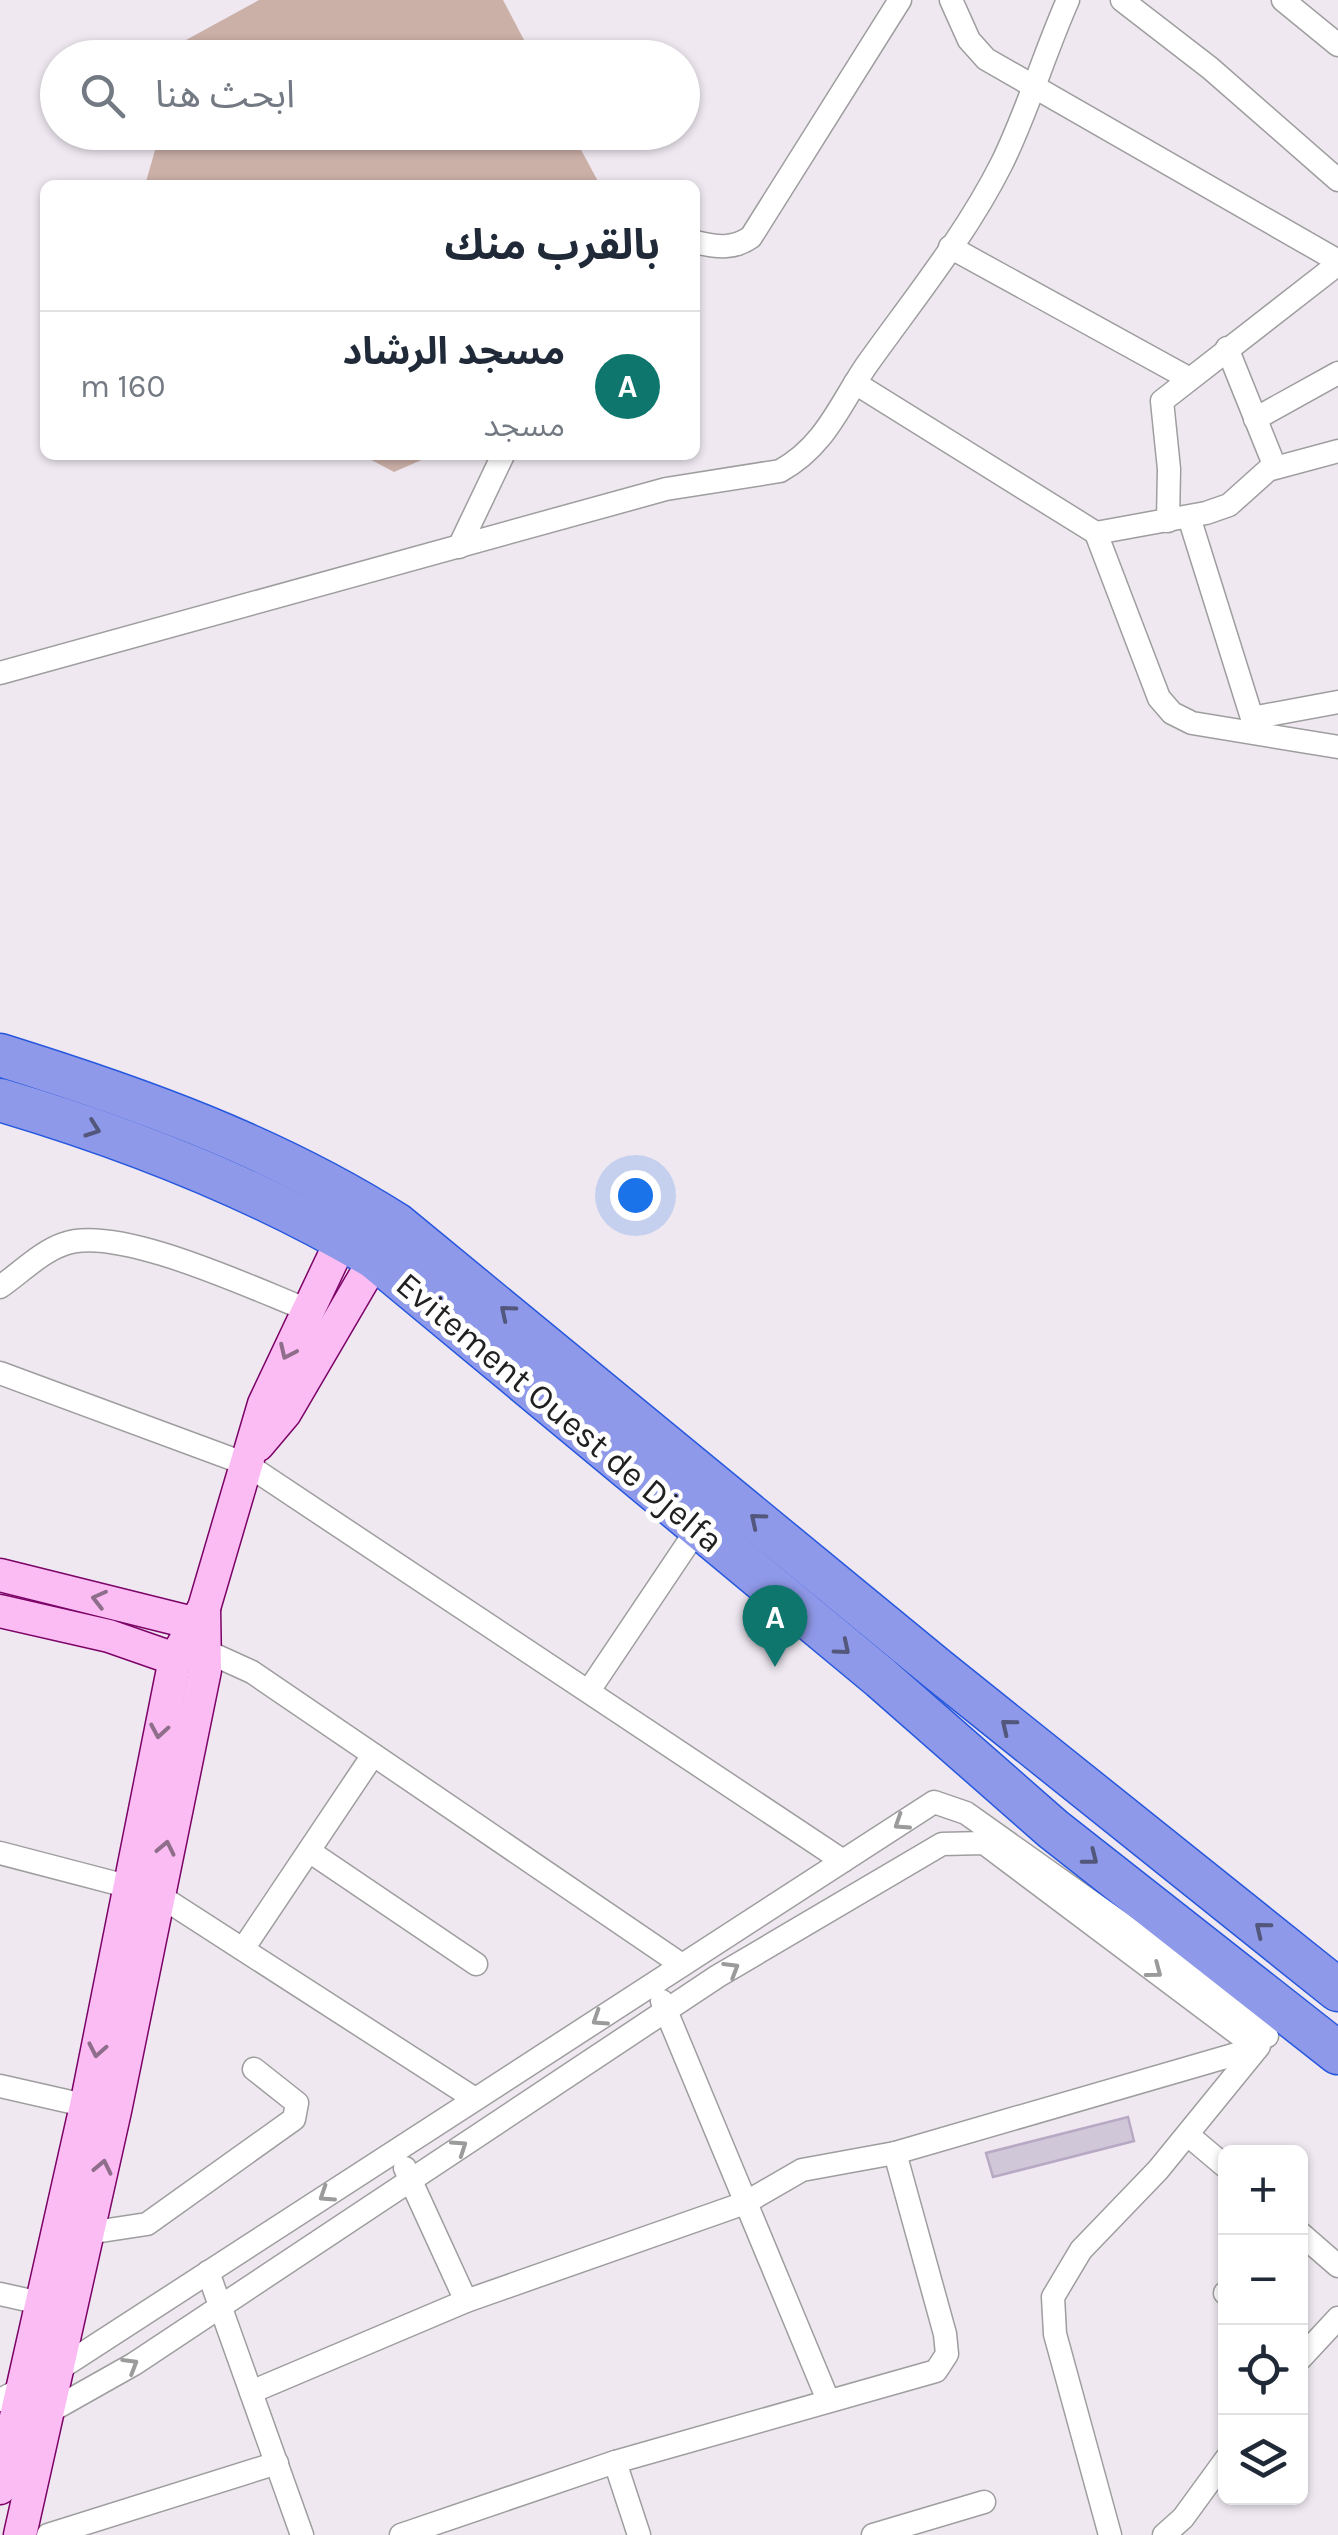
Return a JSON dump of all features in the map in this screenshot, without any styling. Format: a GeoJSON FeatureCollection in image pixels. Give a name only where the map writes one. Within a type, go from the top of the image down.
{"type":"FeatureCollection","features":[{"type":"Feature","properties":{"kind":"highway"},"geometry":{"type":"LineString","coordinates":[[0,1055],[110,1090],[223,1134],[369,1230],[937,1669],[1338,1990]]}},
{"type":"Feature","properties":{"kind":"highway","name":"Evitement Ouest de Djelfa"},"geometry":{"type":"LineString","coordinates":[[0,1100],[170,1156],[294,1211],[369,1230],[698,1528],[1053,1829],[1270,2032],[1338,2053]]}},
{"type":"Feature","properties":{"kind":"street"},"geometry":{"type":"LineString","coordinates":[[700,243],[718,248],[740,245],[752,238],[900,0]]}},
{"type":"Feature","properties":{"kind":"street"},"geometry":{"type":"LineString","coordinates":[[951,0],[963,30],[986,59],[1338,262],[1162,401],[1178,519],[1254,725]]}},
{"type":"Feature","properties":{"kind":"street"},"geometry":{"type":"LineString","coordinates":[[0,673],[666,490],[780,470],[816,445],[855,382],[950,247],[1002,162],[1036,87],[1068,0]]}},
{"type":"Feature","properties":{"kind":"street"},"geometry":{"type":"LineString","coordinates":[[1122,0],[1222,79],[1338,180]]}},
{"type":"Feature","properties":{"kind":"street"},"geometry":{"type":"LineString","coordinates":[[1282,0],[1338,45]]}},
{"type":"Feature","properties":{"kind":"street"},"geometry":{"type":"LineString","coordinates":[[950,247],[1188,378]]}},
{"type":"Feature","properties":{"kind":"street"},"geometry":{"type":"LineString","coordinates":[[1227,348],[1275,468]]}},
{"type":"Feature","properties":{"kind":"street"},"geometry":{"type":"LineString","coordinates":[[1255,418],[1338,373]]}},
{"type":"Feature","properties":{"kind":"street"},"geometry":{"type":"LineString","coordinates":[[855,382],[1096,532],[1159,698],[1172,713],[1192,724],[1254,725],[1338,746]]}},
{"type":"Feature","properties":{"kind":"street"},"geometry":{"type":"LineString","coordinates":[[1096,532],[1178,519],[1229,505],[1275,468],[1338,451]]}},
{"type":"Feature","properties":{"kind":"street"},"geometry":{"type":"LineString","coordinates":[[459,547],[501,460]]}},
{"type":"Feature","properties":{"kind":"street"},"geometry":{"type":"LineString","coordinates":[[1254,725],[1338,702]]}},
{"type":"Feature","properties":{"kind":"street"},"geometry":{"type":"LineString","coordinates":[[20,2535],[56,2371],[58,2307],[143,1889],[202,1627],[264,1404],[308,1310],[369,1230]]}},
{"type":"Feature","properties":{"kind":"street"},"geometry":{"type":"LineString","coordinates":[[249,1458],[285,1413],[369,1230]]}},
{"type":"Feature","properties":{"kind":"street"},"geometry":{"type":"LineString","coordinates":[[0,1288],[61,1244],[84,1239],[176,1258],[308,1310]]}},
{"type":"Feature","properties":{"kind":"street"},"geometry":{"type":"LineString","coordinates":[[0,1373],[249,1458],[843,1861]]}},
{"type":"Feature","properties":{"kind":"street"},"geometry":{"type":"LineString","coordinates":[[590,1689],[698,1528]]}},
{"type":"Feature","properties":{"kind":"street"},"geometry":{"type":"LineString","coordinates":[[0,1575],[202,1627],[252,1672],[682,1965]]}},
{"type":"Feature","properties":{"kind":"street"},"geometry":{"type":"LineString","coordinates":[[0,1611],[109,1636],[175,1659]]}},
{"type":"Feature","properties":{"kind":"street"},"geometry":{"type":"LineString","coordinates":[[143,1889],[175,1659],[202,1627]]}},
{"type":"Feature","properties":{"kind":"street"},"geometry":{"type":"LineString","coordinates":[[242,1950],[373,1754]]}},
{"type":"Feature","properties":{"kind":"street"},"geometry":{"type":"LineString","coordinates":[[8,2414],[56,2371],[934,1802],[966,1813],[1270,2032]]}},
{"type":"Feature","properties":{"kind":"street"},"geometry":{"type":"LineString","coordinates":[[8,2414],[46,2414],[220,2306],[666,2011],[942,1844],[984,1844],[1270,2032]]}},
{"type":"Feature","properties":{"kind":"street"},"geometry":{"type":"LineString","coordinates":[[308,1851],[476,1964]]}},
{"type":"Feature","properties":{"kind":"street"},"geometry":{"type":"LineString","coordinates":[[0,1853],[143,1889],[475,2100]]}},
{"type":"Feature","properties":{"kind":"street"},"geometry":{"type":"LineString","coordinates":[[654,1983],[828,2400]]}},
{"type":"Feature","properties":{"kind":"street"},"geometry":{"type":"LineString","coordinates":[[1110,2535],[1055,2334],[1053,2297],[1081,2250],[1188,2135],[1270,2032]]}},
{"type":"Feature","properties":{"kind":"street"},"geometry":{"type":"LineString","coordinates":[[250,2392],[466,2301],[745,2203],[802,2170],[895,2153],[1270,2032]]}},
{"type":"Feature","properties":{"kind":"street"},"geometry":{"type":"LineString","coordinates":[[88,2233],[148,2224],[294,2119],[297,2103],[254,2070]]}},
{"type":"Feature","properties":{"kind":"street"},"geometry":{"type":"LineString","coordinates":[[0,2086],[101,2108]]}},
{"type":"Feature","properties":{"kind":"street"},"geometry":{"type":"LineString","coordinates":[[0,2488],[8,2414],[88,2233],[101,2108]]}},
{"type":"Feature","properties":{"kind":"street"},"geometry":{"type":"LineString","coordinates":[[1188,2135],[1218,2161]]}},
{"type":"Feature","properties":{"kind":"street"},"geometry":{"type":"LineString","coordinates":[[397,2150],[466,2301]]}},
{"type":"Feature","properties":{"kind":"street"},"geometry":{"type":"LineString","coordinates":[[401,2535],[615,2462],[936,2371],[947,2354],[895,2153]]}},
{"type":"Feature","properties":{"kind":"street"},"geometry":{"type":"LineString","coordinates":[[1302,2235],[1338,2266]]}},
{"type":"Feature","properties":{"kind":"street"},"geometry":{"type":"LineString","coordinates":[[208,2272],[302,2535]]}},
{"type":"Feature","properties":{"kind":"street"},"geometry":{"type":"LineString","coordinates":[[0,2294],[58,2307]]}},
{"type":"Feature","properties":{"kind":"street"},"geometry":{"type":"LineString","coordinates":[[1308,2346],[1338,2318]]}},
{"type":"Feature","properties":{"kind":"street"},"geometry":{"type":"LineString","coordinates":[[615,2462],[638,2535]]}},
{"type":"Feature","properties":{"kind":"street"},"geometry":{"type":"LineString","coordinates":[[48,2535],[277,2463]]}},
{"type":"Feature","properties":{"kind":"street"},"geometry":{"type":"LineString","coordinates":[[1164,2535],[1183,2518],[1218,2470]]}},
{"type":"Feature","properties":{"kind":"street"},"geometry":{"type":"LineString","coordinates":[[873,2535],[984,2502]]}},
{"type":"Feature","properties":{"kind":"shaded area"},"geometry":{"type":"Polygon","coordinates":[[[259,0],[503,0],[524,40],[186,40],[259,0]]]}},
{"type":"Feature","properties":{"kind":"shaded area"},"geometry":{"type":"Polygon","coordinates":[[[155,150],[581,150],[597,180],[146,180],[155,150]]]}},
{"type":"Feature","properties":{"kind":"shaded area"},"geometry":{"type":"Polygon","coordinates":[[[371,460],[422,460],[394,472],[371,460]]]}},
{"type":"Feature","properties":{"kind":"building"},"geometry":{"type":"Polygon","coordinates":[[[1128,2117],[1134,2141],[993,2177],[986,2153],[1128,2117]]]}},
{"type":"Feature","properties":{"kind":"place","name":"مسجد الرشاد"},"geometry":{"type":"Point","coordinates":[775,1667]}}]}
